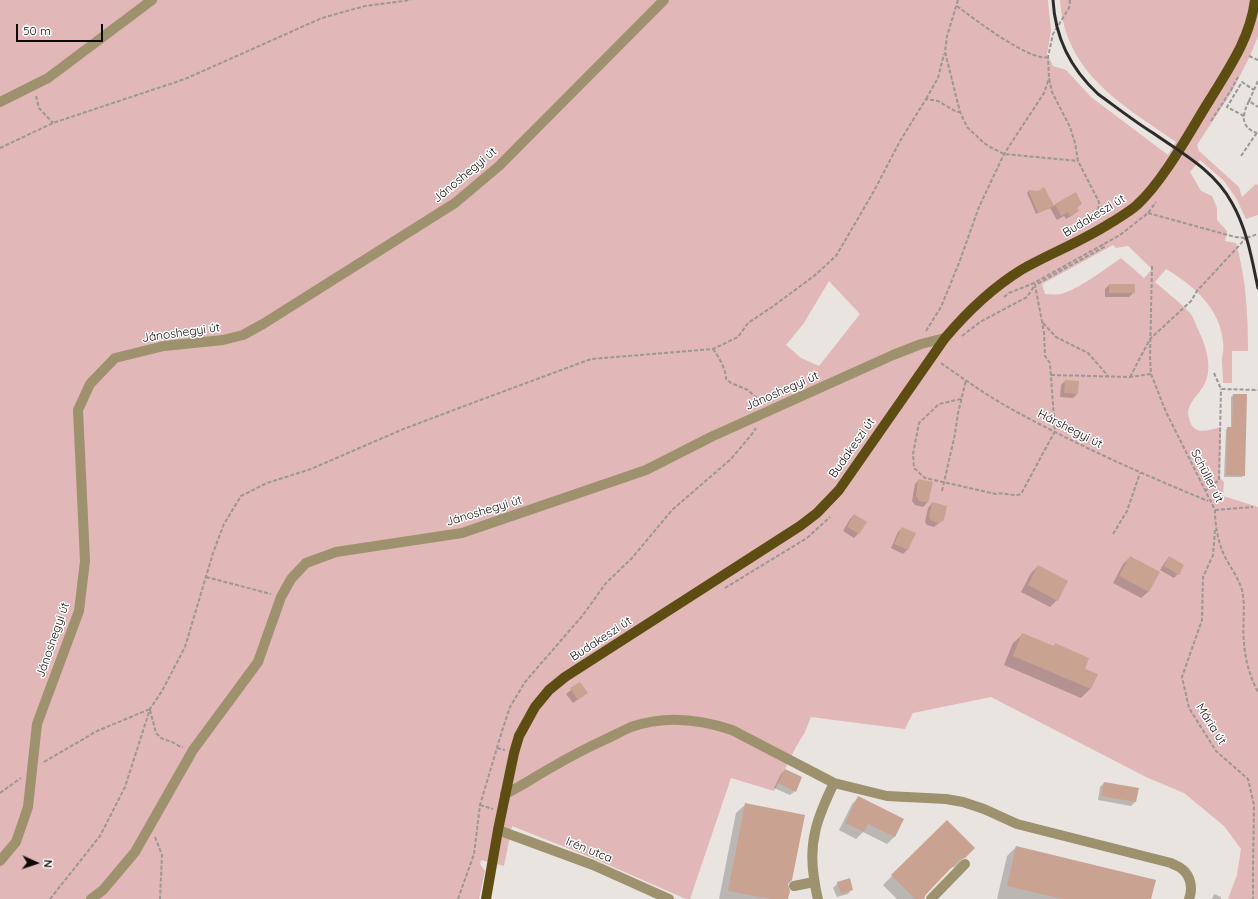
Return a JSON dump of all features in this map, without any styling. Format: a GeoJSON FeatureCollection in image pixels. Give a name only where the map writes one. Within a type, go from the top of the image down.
{"type":"FeatureCollection","features":[{"type":"Feature","properties":{"kind":"main road","name":"Budakeszi út"},"geometry":{"type":"LineString","coordinates":[[486,899],[498,830],[514,753],[519,736],[529,715],[540,700],[549,690],[565,677],[800,526],[817,513],[833,497],[944,338],[964,316],[1002,283],[1022,270],[1096,232],[1126,214],[1136,206],[1146,196],[1174,156],[1238,53],[1249,27],[1255,0]]}},
{"type":"Feature","properties":{"kind":"street"},"geometry":{"type":"LineString","coordinates":[[0,102],[48,78],[152,0]]}},
{"type":"Feature","properties":{"kind":"street","name":"Jánoshegyi út"},"geometry":{"type":"LineString","coordinates":[[0,862],[16,842],[28,807],[37,724],[79,611],[84,561],[78,410],[90,384],[115,358],[164,346],[223,340],[243,335],[455,203],[499,166],[664,0]]}},
{"type":"Feature","properties":{"kind":"street","name":"Jánoshegyi út"},"geometry":{"type":"LineString","coordinates":[[91,899],[103,890],[135,852],[193,750],[258,662],[282,597],[291,579],[306,564],[336,552],[462,533],[646,470],[713,436],[893,355],[921,344],[944,338]]}},
{"type":"Feature","properties":{"kind":"street"},"geometry":{"type":"LineString","coordinates":[[921,344],[932,356]]}},
{"type":"Feature","properties":{"kind":"street"},"geometry":{"type":"LineString","coordinates":[[505,794],[521,787],[575,753],[631,728],[654,722],[683,720],[700,721],[716,724],[732,730],[834,783],[887,796],[946,799],[963,802],[984,809],[1017,824],[1171,863],[1182,869],[1187,875],[1192,889],[1189,899]]}},
{"type":"Feature","properties":{"kind":"street"},"geometry":{"type":"LineString","coordinates":[[818,899],[814,882],[811,856],[812,844],[825,802],[834,783]]}},
{"type":"Feature","properties":{"kind":"street","name":"Irén utca"},"geometry":{"type":"LineString","coordinates":[[498,830],[593,865],[668,899]]}},
{"type":"Feature","properties":{"kind":"street"},"geometry":{"type":"LineString","coordinates":[[931,899],[965,864]]}},
{"type":"Feature","properties":{"kind":"street"},"geometry":{"type":"LineString","coordinates":[[794,886],[814,882]]}},
{"type":"Feature","properties":{"kind":"path"},"geometry":{"type":"LineString","coordinates":[[0,148],[53,123],[185,80],[322,18],[365,6],[411,0]]}},
{"type":"Feature","properties":{"kind":"path"},"geometry":{"type":"LineString","coordinates":[[50,899],[100,836],[125,788],[150,709],[162,691],[185,647],[224,524],[241,496],[267,483],[310,469],[483,398],[592,359],[712,350],[738,337],[748,324],[814,276],[836,256],[874,192],[900,141],[938,78],[945,52],[947,36],[958,0]]}},
{"type":"Feature","properties":{"kind":"path"},"geometry":{"type":"LineString","coordinates":[[1070,0],[1069,8],[1053,34],[1048,57],[1049,78],[1052,92],[1070,127],[1075,143],[1078,161],[1099,202],[1098,213],[1089,221]]}},
{"type":"Feature","properties":{"kind":"path"},"geometry":{"type":"LineString","coordinates":[[957,6],[1003,39],[1035,56],[1044,58],[1048,57]]}},
{"type":"Feature","properties":{"kind":"path"},"geometry":{"type":"LineString","coordinates":[[945,52],[960,112],[964,123],[975,136],[990,147],[1004,154],[1078,161]]}},
{"type":"Feature","properties":{"kind":"path"},"geometry":{"type":"LineString","coordinates":[[1249,56],[1258,60]]}},
{"type":"Feature","properties":{"kind":"path"},"geometry":{"type":"LineString","coordinates":[[921,344],[927,329],[941,307],[979,207],[1004,154],[1044,93],[1049,78]]}},
{"type":"Feature","properties":{"kind":"path"},"geometry":{"type":"LineString","coordinates":[[1242,156],[1257,132],[1251,131],[1246,125],[1244,120],[1244,111],[1258,81]]}},
{"type":"Feature","properties":{"kind":"path"},"geometry":{"type":"LineString","coordinates":[[1244,116],[1228,107],[1242,82],[1254,90]]}},
{"type":"Feature","properties":{"kind":"path"},"geometry":{"type":"LineString","coordinates":[[32,85],[39,108],[53,123]]}},
{"type":"Feature","properties":{"kind":"path"},"geometry":{"type":"LineString","coordinates":[[926,99],[938,101],[957,112],[960,112]]}},
{"type":"Feature","properties":{"kind":"path"},"geometry":{"type":"LineString","coordinates":[[1249,102],[1258,107]]}},
{"type":"Feature","properties":{"kind":"path"},"geometry":{"type":"LineString","coordinates":[[961,399],[939,404],[919,423],[912,454],[914,468],[926,478],[996,494],[1002,493],[1016,496],[1021,494],[1055,431],[1050,363],[1045,356],[1042,322],[1034,286],[1104,247],[1103,244],[1120,235],[1148,213],[1230,236],[1246,238],[1258,234]]}},
{"type":"Feature","properties":{"kind":"path"},"geometry":{"type":"LineString","coordinates":[[1130,377],[1150,339],[1191,301],[1197,291],[1246,238]]}},
{"type":"Feature","properties":{"kind":"path","name":"Schüller út"},"geometry":{"type":"LineString","coordinates":[[1152,266],[1150,339],[1151,374],[1166,412],[1209,501],[1215,510],[1215,527],[1222,549],[1234,570],[1241,588],[1244,607],[1245,650],[1250,671],[1258,692]]}},
{"type":"Feature","properties":{"kind":"path"},"geometry":{"type":"LineString","coordinates":[[1042,322],[1056,337],[1088,353],[1108,376]]}},
{"type":"Feature","properties":{"kind":"path"},"geometry":{"type":"LineString","coordinates":[[458,899],[474,854],[480,805],[502,731],[510,707],[525,682],[583,614],[606,583],[632,558],[672,510],[731,459],[752,434],[768,411],[756,396],[748,390],[731,383],[726,379],[726,374],[717,355],[712,350]]}},
{"type":"Feature","properties":{"kind":"path","name":"Hárshegyi út"},"geometry":{"type":"LineString","coordinates":[[932,356],[1014,411],[1091,451],[1209,501]]}},
{"type":"Feature","properties":{"kind":"path"},"geometry":{"type":"LineString","coordinates":[[1205,491],[1220,480],[1221,389],[1214,373]]}},
{"type":"Feature","properties":{"kind":"path"},"geometry":{"type":"LineString","coordinates":[[1051,375],[1130,377],[1151,374]]}},
{"type":"Feature","properties":{"kind":"path"},"geometry":{"type":"LineString","coordinates":[[942,491],[966,380]]}},
{"type":"Feature","properties":{"kind":"path"},"geometry":{"type":"LineString","coordinates":[[1221,389],[1258,390]]}},
{"type":"Feature","properties":{"kind":"path"},"geometry":{"type":"LineString","coordinates":[[1113,534],[1127,511],[1140,473]]}},
{"type":"Feature","properties":{"kind":"path"},"geometry":{"type":"LineString","coordinates":[[1215,510],[1252,507]]}},
{"type":"Feature","properties":{"kind":"path","name":"Mária út"},"geometry":{"type":"LineString","coordinates":[[1215,527],[1213,555],[1203,577],[1202,620],[1182,677],[1189,708],[1212,745],[1216,751],[1248,779],[1254,805],[1252,867],[1253,899]]}},
{"type":"Feature","properties":{"kind":"path"},"geometry":{"type":"LineString","coordinates":[[206,577],[282,597]]}},
{"type":"Feature","properties":{"kind":"path"},"geometry":{"type":"LineString","coordinates":[[0,793],[31,770],[97,731],[150,709]]}},
{"type":"Feature","properties":{"kind":"path"},"geometry":{"type":"LineString","coordinates":[[150,709],[156,733],[161,738],[193,750]]}},
{"type":"Feature","properties":{"kind":"path"},"geometry":{"type":"LineString","coordinates":[[151,824],[162,855],[160,899]]}},
{"type":"Feature","properties":{"kind":"shaded area"},"geometry":{"type":"Polygon","coordinates":[[[0,0],[1048,0],[1051,31],[1047,54],[1053,66],[1066,70],[1091,97],[1168,155],[1176,142],[1117,100],[1085,67],[1073,48],[1064,26],[1060,0],[1258,0],[1258,36],[1250,56],[1231,93],[1197,145],[1199,151],[1239,187],[1242,197],[1256,184],[1258,185],[1258,215],[1246,219],[1236,198],[1224,181],[1200,160],[1190,172],[1201,191],[1212,196],[1217,208],[1217,220],[1227,231],[1225,241],[1236,243],[1242,269],[1248,323],[1248,351],[1232,351],[1232,383],[1223,383],[1223,342],[1221,330],[1211,308],[1196,291],[1166,269],[1155,282],[1190,313],[1203,341],[1208,363],[1207,378],[1190,405],[1188,413],[1191,424],[1197,430],[1202,431],[1221,427],[1220,478],[1224,482],[1223,496],[1258,507],[1258,899],[1228,899],[1237,875],[1241,849],[1224,826],[1184,793],[1146,777],[991,697],[913,713],[905,729],[811,717],[805,732],[774,791],[731,778],[690,899],[686,899],[595,859],[512,826],[504,866],[481,860],[480,864],[485,871],[479,899],[0,899],[0,0]],[[1113,245],[1042,284],[1045,294],[1059,294],[1068,292],[1121,258],[1144,278],[1152,269],[1128,246],[1116,248],[1113,245]],[[829,281],[804,323],[786,345],[801,358],[819,366],[860,314],[829,281]]]}},
{"type":"Feature","properties":{"kind":"building"},"geometry":{"type":"Polygon","coordinates":[[[1044,187],[1054,206],[1038,213],[1028,190],[1038,191],[1044,187]]]}},
{"type":"Feature","properties":{"kind":"building"},"geometry":{"type":"Polygon","coordinates":[[[1076,192],[1082,204],[1077,207],[1079,211],[1070,216],[1068,212],[1061,216],[1055,204],[1076,192]]]}},
{"type":"Feature","properties":{"kind":"building"},"geometry":{"type":"Polygon","coordinates":[[[1109,284],[1135,284],[1135,293],[1109,293],[1109,284]]]}},
{"type":"Feature","properties":{"kind":"building"},"geometry":{"type":"Polygon","coordinates":[[[1065,380],[1079,381],[1078,394],[1064,393],[1065,380]]]}},
{"type":"Feature","properties":{"kind":"building"},"geometry":{"type":"Polygon","coordinates":[[[1233,394],[1247,394],[1245,476],[1226,475],[1227,427],[1232,427],[1233,394]]]}},
{"type":"Feature","properties":{"kind":"building"},"geometry":{"type":"Polygon","coordinates":[[[918,479],[933,482],[928,503],[919,501],[916,496],[918,479]]]}},
{"type":"Feature","properties":{"kind":"building"},"geometry":{"type":"Polygon","coordinates":[[[932,502],[947,506],[944,520],[939,523],[932,521],[929,517],[932,502]]]}},
{"type":"Feature","properties":{"kind":"building"},"geometry":{"type":"Polygon","coordinates":[[[854,514],[867,522],[859,534],[847,527],[854,514]]]}},
{"type":"Feature","properties":{"kind":"building"},"geometry":{"type":"Polygon","coordinates":[[[902,527],[916,533],[908,550],[894,544],[902,527]]]}},
{"type":"Feature","properties":{"kind":"building"},"geometry":{"type":"Polygon","coordinates":[[[1130,556],[1160,572],[1149,592],[1119,576],[1130,556]]]}},
{"type":"Feature","properties":{"kind":"building"},"geometry":{"type":"Polygon","coordinates":[[[1169,556],[1184,565],[1179,575],[1164,566],[1169,556]]]}},
{"type":"Feature","properties":{"kind":"building"},"geometry":{"type":"Polygon","coordinates":[[[1038,565],[1068,581],[1058,601],[1028,585],[1038,565]]]}},
{"type":"Feature","properties":{"kind":"building"},"geometry":{"type":"Polygon","coordinates":[[[1022,633],[1054,646],[1055,643],[1089,658],[1085,669],[1098,674],[1091,689],[1013,656],[1022,633]]]}},
{"type":"Feature","properties":{"kind":"building"},"geometry":{"type":"Polygon","coordinates":[[[580,682],[588,693],[578,700],[570,688],[580,682]]]}},
{"type":"Feature","properties":{"kind":"building"},"geometry":{"type":"Polygon","coordinates":[[[785,769],[802,777],[796,792],[778,783],[785,769]]]}},
{"type":"Feature","properties":{"kind":"building"},"geometry":{"type":"Polygon","coordinates":[[[1104,782],[1139,788],[1136,802],[1101,796],[1104,782]]]}},
{"type":"Feature","properties":{"kind":"building"},"geometry":{"type":"Polygon","coordinates":[[[858,796],[904,819],[895,837],[868,824],[864,832],[845,823],[858,796]]]}},
{"type":"Feature","properties":{"kind":"building"},"geometry":{"type":"Polygon","coordinates":[[[745,803],[805,815],[792,880],[788,884],[790,891],[788,899],[771,899],[728,891],[745,803]]]}},
{"type":"Feature","properties":{"kind":"building"},"geometry":{"type":"Polygon","coordinates":[[[947,820],[975,848],[965,858],[960,859],[926,894],[924,899],[915,899],[891,875],[947,820]]]}},
{"type":"Feature","properties":{"kind":"building"},"geometry":{"type":"Polygon","coordinates":[[[1016,846],[1156,880],[1151,899],[1062,899],[1007,886],[1016,846]]]}},
{"type":"Feature","properties":{"kind":"building"},"geometry":{"type":"Polygon","coordinates":[[[850,878],[853,890],[841,894],[837,882],[850,878]]]}},
{"type":"Feature","properties":{"kind":"railway"},"geometry":{"type":"LineString","coordinates":[[1053,0],[1057,27],[1066,52],[1072,63],[1088,84],[1098,94],[1125,114],[1197,164],[1217,181],[1225,192],[1242,223],[1258,288]]}}]}
